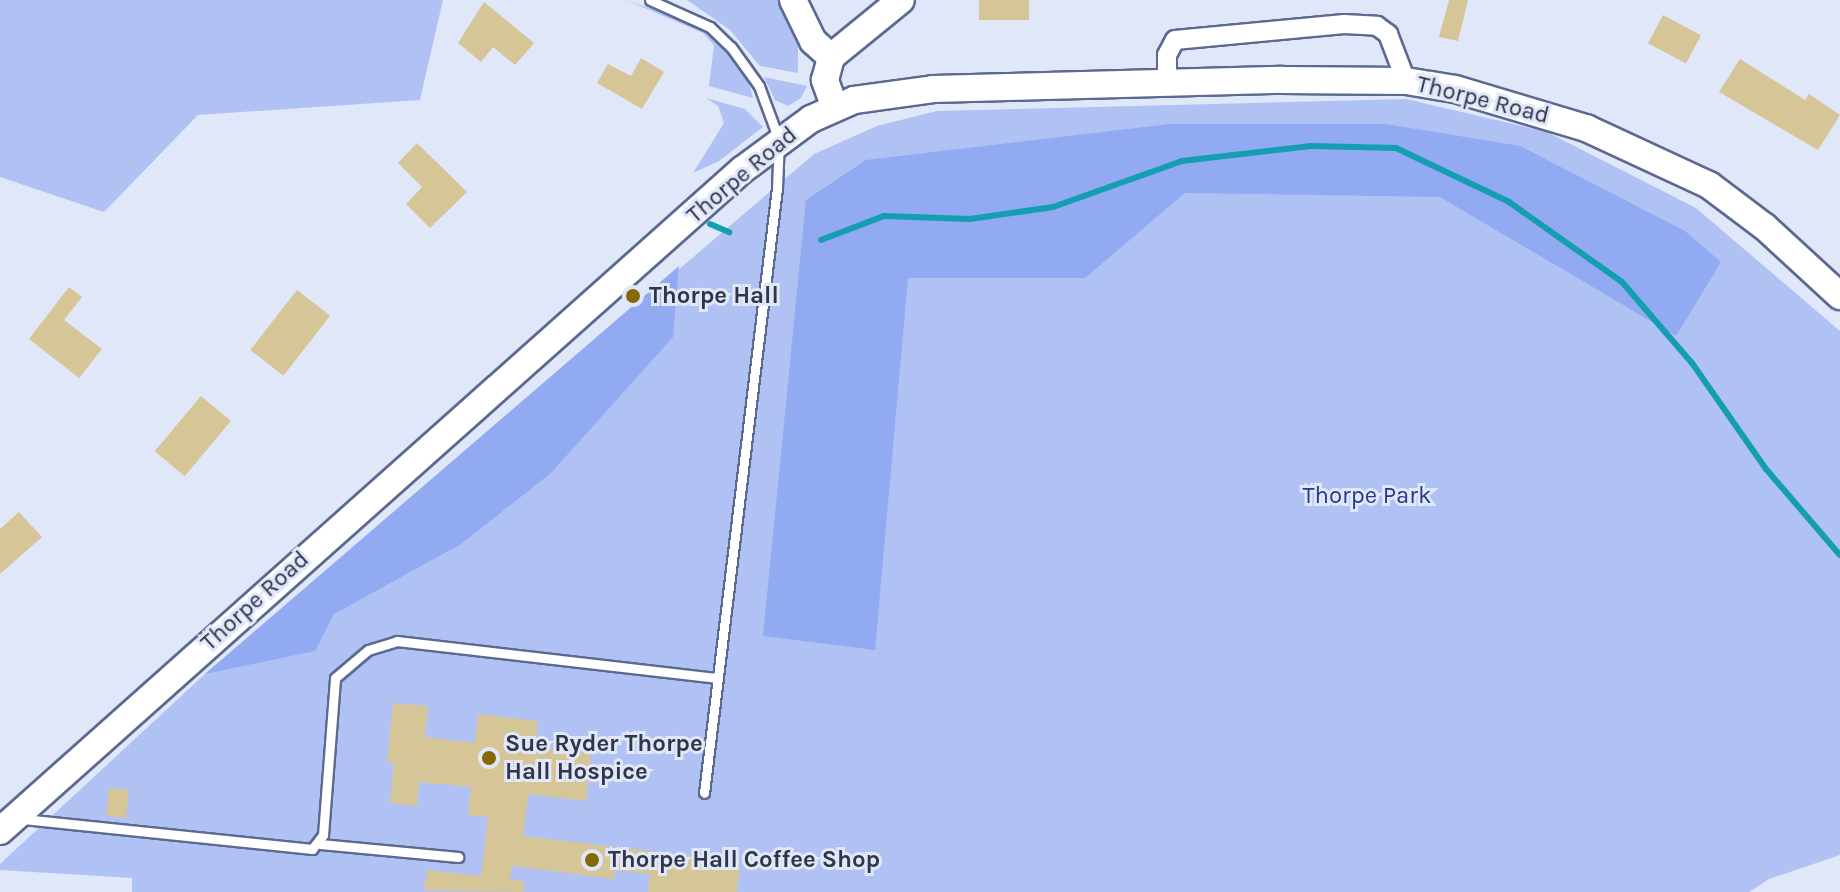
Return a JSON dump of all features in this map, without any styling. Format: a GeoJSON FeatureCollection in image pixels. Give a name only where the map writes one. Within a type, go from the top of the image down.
{"type":"FeatureCollection","features":[{"type":"Feature","properties":{"kind":"street"},"geometry":{"type":"LineString","coordinates":[[793,0],[813,41],[831,57]]}},
{"type":"Feature","properties":{"kind":"street"},"geometry":{"type":"LineString","coordinates":[[835,108],[825,80],[831,57],[901,0]]}},
{"type":"Feature","properties":{"kind":"street"},"geometry":{"type":"LineString","coordinates":[[1167,83],[1167,55],[1175,40],[1344,24],[1377,26],[1388,34],[1406,81]]}},
{"type":"Feature","properties":{"kind":"street","name":"Thorpe Road"},"geometry":{"type":"LineString","coordinates":[[7,825],[779,140],[835,108],[880,94],[933,89],[1167,83],[1406,81],[1529,108],[1653,156],[1734,202],[1840,296]]}},
{"type":"Feature","properties":{"kind":"lane"},"geometry":{"type":"LineString","coordinates":[[650,0],[710,27],[748,68],[779,140],[704,793]]}},
{"type":"Feature","properties":{"kind":"lane"},"geometry":{"type":"LineString","coordinates":[[320,844],[335,678],[368,650],[397,641],[718,678]]}},
{"type":"Feature","properties":{"kind":"lane"},"geometry":{"type":"LineString","coordinates":[[7,825],[298,849],[320,844],[458,857]]}},
{"type":"Feature","properties":{"kind":"green space"},"geometry":{"type":"Polygon","coordinates":[[[0,0],[443,0],[420,100],[198,115],[104,212],[0,177],[0,0]]]}},
{"type":"Feature","properties":{"kind":"green space"},"geometry":{"type":"Polygon","coordinates":[[[626,0],[703,27],[746,71],[753,98],[709,86],[714,45],[703,33],[626,0]]]}},
{"type":"Feature","properties":{"kind":"green space"},"geometry":{"type":"Polygon","coordinates":[[[687,0],[779,0],[798,43],[798,73],[760,66],[730,30],[687,0]]]}},
{"type":"Feature","properties":{"kind":"green space"},"geometry":{"type":"Polygon","coordinates":[[[764,77],[807,86],[801,98],[788,106],[775,100],[764,77]]]}},
{"type":"Feature","properties":{"kind":"green space"},"geometry":{"type":"Polygon","coordinates":[[[706,98],[745,109],[763,127],[719,161],[693,173],[724,123],[718,106],[706,98]]]}},
{"type":"Feature","properties":{"kind":"green space","name":"Thorpe Park"},"geometry":{"type":"Polygon","coordinates":[[[1406,99],[1547,132],[1696,208],[1840,331],[1840,855],[1769,879],[1749,892],[132,892],[132,878],[0,870],[0,864],[205,674],[814,154],[877,126],[937,111],[1406,99]]]}},
{"type":"Feature","properties":{"kind":"shaded area"},"geometry":{"type":"Polygon","coordinates":[[[1170,124],[1386,124],[1520,146],[1685,231],[1721,262],[1676,336],[1440,197],[1185,193],[1085,278],[908,278],[875,650],[763,636],[806,200],[866,160],[1170,124]]]}},
{"type":"Feature","properties":{"kind":"shaded area"},"geometry":{"type":"Polygon","coordinates":[[[679,266],[673,337],[551,473],[461,544],[334,614],[315,651],[205,674],[679,266]]]}},
{"type":"Feature","properties":{"kind":"building"},"geometry":{"type":"Polygon","coordinates":[[[979,0],[1029,0],[1029,20],[979,20],[979,0]]]}},
{"type":"Feature","properties":{"kind":"building"},"geometry":{"type":"Polygon","coordinates":[[[1449,0],[1468,0],[1458,41],[1439,37],[1449,0]]]}},
{"type":"Feature","properties":{"kind":"building"},"geometry":{"type":"Polygon","coordinates":[[[484,2],[534,43],[515,65],[493,47],[481,62],[458,43],[484,2]]]}},
{"type":"Feature","properties":{"kind":"building"},"geometry":{"type":"Polygon","coordinates":[[[1663,15],[1701,35],[1686,63],[1648,43],[1663,15]]]}},
{"type":"Feature","properties":{"kind":"building"},"geometry":{"type":"Polygon","coordinates":[[[641,58],[664,72],[642,109],[597,83],[608,64],[631,76],[641,58]]]}},
{"type":"Feature","properties":{"kind":"building"},"geometry":{"type":"Polygon","coordinates":[[[1740,59],[1805,100],[1809,94],[1840,115],[1818,150],[1719,92],[1740,59]]]}},
{"type":"Feature","properties":{"kind":"building"},"geometry":{"type":"Polygon","coordinates":[[[417,143],[467,192],[430,228],[406,204],[422,187],[398,163],[417,143]]]}},
{"type":"Feature","properties":{"kind":"building"},"geometry":{"type":"Polygon","coordinates":[[[69,287],[82,297],[64,320],[102,349],[79,378],[29,339],[69,287]]]}},
{"type":"Feature","properties":{"kind":"building"},"geometry":{"type":"Polygon","coordinates":[[[297,290],[330,316],[283,376],[250,350],[297,290]]]}},
{"type":"Feature","properties":{"kind":"building"},"geometry":{"type":"Polygon","coordinates":[[[201,396],[231,421],[185,476],[155,451],[201,396]]]}},
{"type":"Feature","properties":{"kind":"building"},"geometry":{"type":"Polygon","coordinates":[[[19,512],[42,537],[0,574],[0,529],[19,512]]]}},
{"type":"Feature","properties":{"kind":"building"},"geometry":{"type":"Polygon","coordinates":[[[393,703],[428,706],[425,737],[475,743],[478,714],[538,721],[535,748],[591,754],[586,801],[528,794],[523,836],[740,862],[737,892],[648,892],[650,874],[615,870],[614,879],[512,866],[510,880],[524,881],[523,892],[424,890],[427,870],[481,876],[488,817],[468,815],[471,787],[419,782],[417,806],[390,803],[394,763],[387,762],[393,703]]]}},
{"type":"Feature","properties":{"kind":"building"},"geometry":{"type":"Polygon","coordinates":[[[109,788],[129,790],[126,818],[106,816],[109,788]]]}},
{"type":"Feature","properties":{"kind":"waterway"},"geometry":{"type":"LineString","coordinates":[[821,240],[884,216],[970,219],[1053,207],[1182,161],[1311,146],[1396,148],[1509,202],[1622,282],[1692,363],[1766,469],[1840,555]]}},
{"type":"Feature","properties":{"kind":"waterway"},"geometry":{"type":"LineString","coordinates":[[710,224],[729,232]]}},
{"type":"Feature","properties":{"kind":"place","name":"Thorpe Hall"},"geometry":{"type":"Point","coordinates":[633,296]}},
{"type":"Feature","properties":{"kind":"place","name":"Sue Ryder Thorpe Hall Hospice"},"geometry":{"type":"Point","coordinates":[489,758]}},
{"type":"Feature","properties":{"kind":"place","name":"Thorpe Hall Coffee Shop"},"geometry":{"type":"Point","coordinates":[592,860]}}]}
